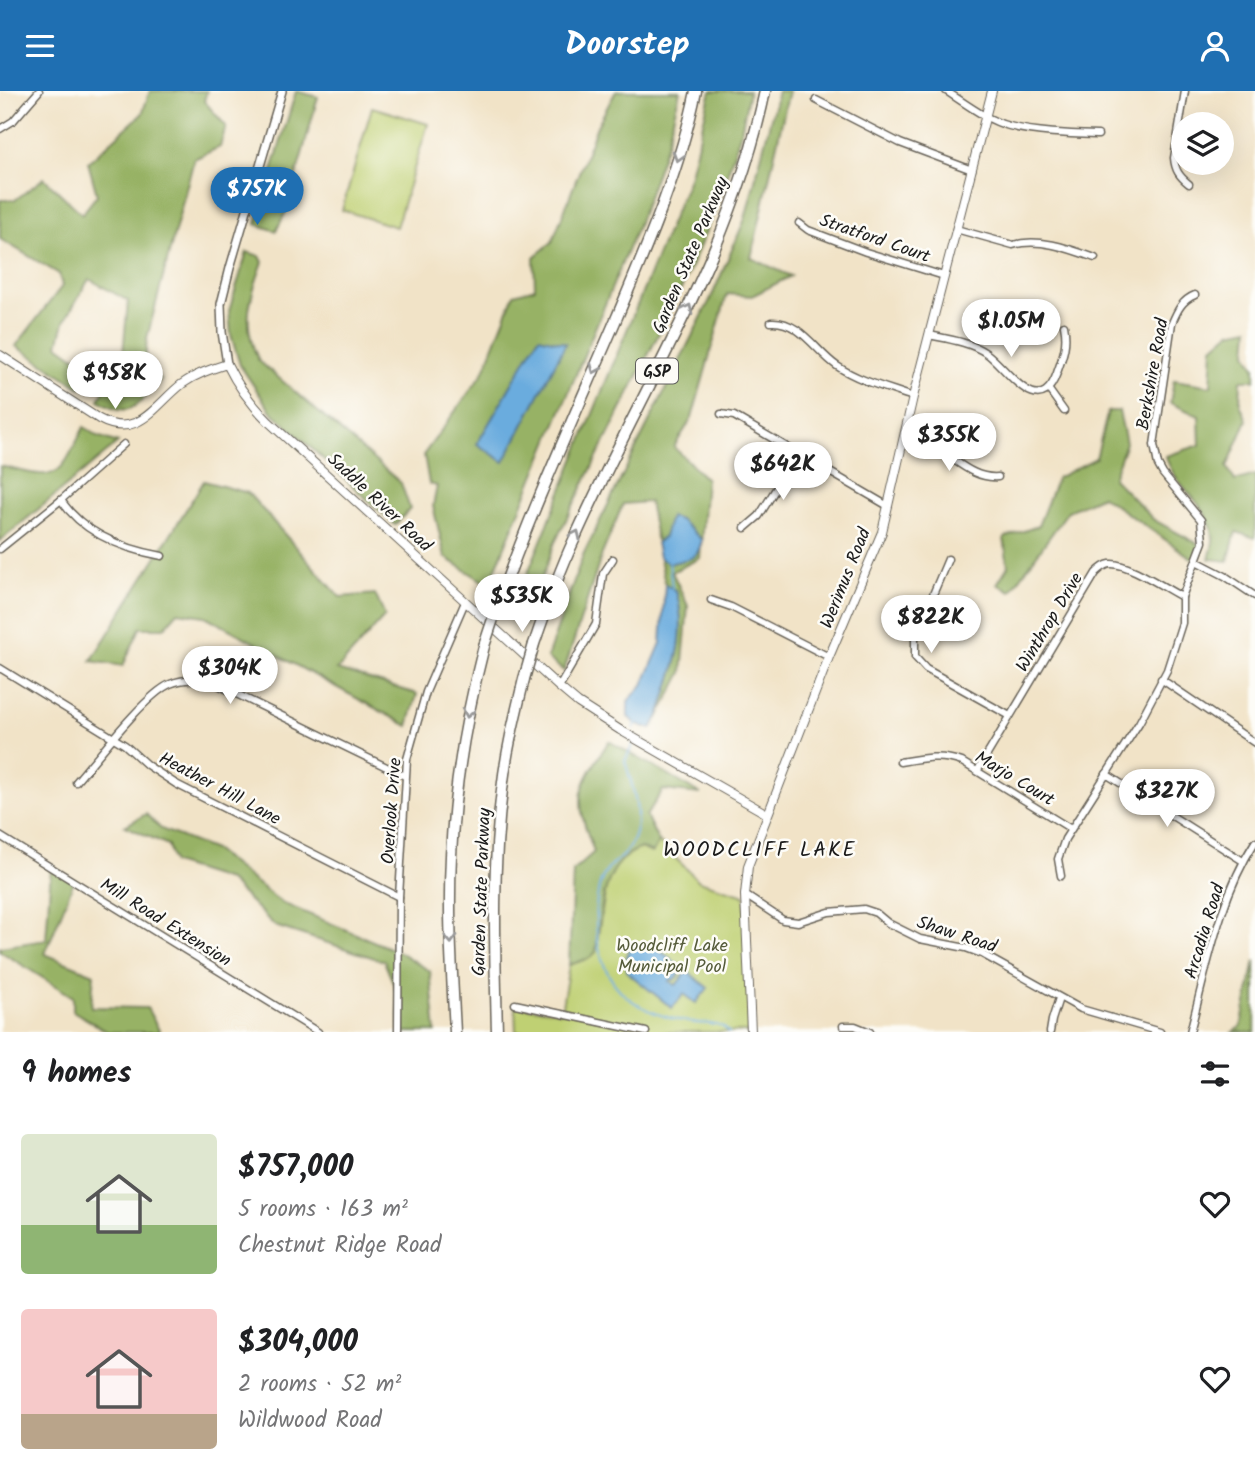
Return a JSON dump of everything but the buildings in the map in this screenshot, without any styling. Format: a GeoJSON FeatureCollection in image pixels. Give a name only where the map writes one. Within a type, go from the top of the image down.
{"type":"FeatureCollection","features":[{"type":"Feature","properties":{"kind":"highway","name":"Garden State Parkway"},"geometry":{"type":"LineString","coordinates":[[455,1032],[450,897],[453,823],[461,748],[484,646],[524,535],[650,237],[675,167],[696,91]]}},
{"type":"Feature","properties":{"kind":"highway","name":"Garden State Parkway"},"geometry":{"type":"LineString","coordinates":[[497,1032],[495,900],[498,825],[508,753],[524,679],[534,644],[574,539],[720,238],[746,167],[765,91]]}},
{"type":"Feature","properties":{"kind":"main road","name":"Werimus Road"},"geometry":{"type":"LineString","coordinates":[[752,1031],[745,895],[748,866],[829,657],[877,548],[992,91]]}},
{"type":"Feature","properties":{"kind":"main road"},"geometry":{"type":"LineString","coordinates":[[0,355],[99,419],[125,427],[147,416],[190,379],[227,364]]}},
{"type":"Feature","properties":{"kind":"main road","name":"Saddle River Road"},"geometry":{"type":"LineString","coordinates":[[227,364],[247,398],[269,422],[559,687],[609,723],[767,814]]}},
{"type":"Feature","properties":{"kind":"street"},"geometry":{"type":"LineString","coordinates":[[0,129],[12,121],[39,91]]}},
{"type":"Feature","properties":{"kind":"street"},"geometry":{"type":"LineString","coordinates":[[227,364],[221,304],[282,91]]}},
{"type":"Feature","properties":{"kind":"street"},"geometry":{"type":"LineString","coordinates":[[946,91],[986,116],[1009,126],[1098,135]]}},
{"type":"Feature","properties":{"kind":"street"},"geometry":{"type":"LineString","coordinates":[[1185,91],[1174,158],[1175,169],[1189,184]]}},
{"type":"Feature","properties":{"kind":"street"},"geometry":{"type":"LineString","coordinates":[[816,100],[900,143],[972,170]]}},
{"type":"Feature","properties":{"kind":"street","name":"Stratford Court"},"geometry":{"type":"LineString","coordinates":[[799,223],[808,230],[866,252],[944,276]]}},
{"type":"Feature","properties":{"kind":"street"},"geometry":{"type":"LineString","coordinates":[[956,229],[1013,246],[1021,243],[1057,246],[1095,258]]}},
{"type":"Feature","properties":{"kind":"street","name":"Berkshire Road"},"geometry":{"type":"LineString","coordinates":[[1061,876],[1060,850],[1139,723],[1179,637],[1182,597],[1203,542],[1201,520],[1163,474],[1154,445],[1172,323],[1177,309],[1195,295]]}},
{"type":"Feature","properties":{"kind":"street"},"geometry":{"type":"LineString","coordinates":[[771,322],[779,322],[796,330],[837,366],[913,397]]}},
{"type":"Feature","properties":{"kind":"street"},"geometry":{"type":"LineString","coordinates":[[1049,390],[1066,344],[1064,325]]}},
{"type":"Feature","properties":{"kind":"street"},"geometry":{"type":"LineString","coordinates":[[929,335],[968,344],[987,353],[1024,389],[1032,392],[1049,390]]}},
{"type":"Feature","properties":{"kind":"street"},"geometry":{"type":"LineString","coordinates":[[1049,390],[1064,411]]}},
{"type":"Feature","properties":{"kind":"street"},"geometry":{"type":"LineString","coordinates":[[721,414],[734,416],[888,506]]}},
{"type":"Feature","properties":{"kind":"street"},"geometry":{"type":"LineString","coordinates":[[905,437],[938,449],[976,474],[988,478],[998,477]]}},
{"type":"Feature","properties":{"kind":"street"},"geometry":{"type":"LineString","coordinates":[[0,549],[124,444]]}},
{"type":"Feature","properties":{"kind":"street"},"geometry":{"type":"LineString","coordinates":[[745,528],[759,516],[798,453]]}},
{"type":"Feature","properties":{"kind":"street"},"geometry":{"type":"LineString","coordinates":[[61,500],[70,514],[109,539],[131,549],[162,556]]}},
{"type":"Feature","properties":{"kind":"street"},"geometry":{"type":"LineString","coordinates":[[559,687],[596,624],[603,574],[613,559]]}},
{"type":"Feature","properties":{"kind":"street"},"geometry":{"type":"LineString","coordinates":[[948,559],[915,637],[915,657],[926,669],[1010,716]]}},
{"type":"Feature","properties":{"kind":"street"},"geometry":{"type":"LineString","coordinates":[[1196,561],[1255,596]]}},
{"type":"Feature","properties":{"kind":"street","name":"Winthrop Drive"},"geometry":{"type":"LineString","coordinates":[[978,770],[1102,567],[1110,564],[1125,567],[1182,597]]}},
{"type":"Feature","properties":{"kind":"street"},"geometry":{"type":"LineString","coordinates":[[711,600],[732,607],[829,657]]}},
{"type":"Feature","properties":{"kind":"street","name":"Overlook Drive"},"geometry":{"type":"LineString","coordinates":[[398,1032],[399,897],[405,776],[425,696],[465,602]]}},
{"type":"Feature","properties":{"kind":"street","name":"Heather Hill Lane"},"geometry":{"type":"LineString","coordinates":[[0,668],[114,739],[176,784],[399,897]]}},
{"type":"Feature","properties":{"kind":"street"},"geometry":{"type":"LineString","coordinates":[[1161,678],[1255,743]]}},
{"type":"Feature","properties":{"kind":"street"},"geometry":{"type":"LineString","coordinates":[[76,782],[161,689],[180,681],[198,680],[218,685],[405,776]]}},
{"type":"Feature","properties":{"kind":"street","name":"Marjo Court"},"geometry":{"type":"LineString","coordinates":[[900,762],[949,757],[978,770],[1071,829]]}},
{"type":"Feature","properties":{"kind":"street"},"geometry":{"type":"LineString","coordinates":[[1106,774],[1243,860]]}},
{"type":"Feature","properties":{"kind":"street","name":"Mill Road Extension"},"geometry":{"type":"LineString","coordinates":[[0,836],[318,1032]]}},
{"type":"Feature","properties":{"kind":"street","name":"Arcadia Road"},"geometry":{"type":"LineString","coordinates":[[1190,1032],[1223,912],[1243,860],[1255,842]]}},
{"type":"Feature","properties":{"kind":"street","name":"Shaw Road"},"geometry":{"type":"LineString","coordinates":[[745,895],[777,917],[790,922],[829,912],[870,910],[920,939],[982,954],[1059,998],[1098,1015],[1160,1032]]}},
{"type":"Feature","properties":{"kind":"street"},"geometry":{"type":"LineString","coordinates":[[1050,1032],[1059,998]]}},
{"type":"Feature","properties":{"kind":"street"},"geometry":{"type":"LineString","coordinates":[[515,1005],[646,1032]]}},
{"type":"Feature","properties":{"kind":"street"},"geometry":{"type":"LineString","coordinates":[[843,1026],[855,1026],[870,1032]]}},
{"type":"Feature","properties":{"kind":"green space"},"geometry":{"type":"Polygon","coordinates":[[[150,91],[207,91],[204,101],[226,126],[220,147],[194,159],[147,338],[145,364],[161,380],[134,407],[120,409],[99,400],[123,353],[128,301],[89,279],[64,322],[58,345],[89,367],[81,388],[16,346],[62,286],[59,274],[0,239],[0,200],[15,200],[44,178],[82,214],[97,195],[88,162],[142,114],[150,91]]]}},
{"type":"Feature","properties":{"kind":"green space"},"geometry":{"type":"Polygon","coordinates":[[[296,91],[318,97],[286,212],[276,231],[256,224],[296,91]]]}},
{"type":"Feature","properties":{"kind":"green space"},"geometry":{"type":"Polygon","coordinates":[[[616,91],[680,91],[667,143],[639,222],[489,585],[445,557],[433,506],[437,486],[429,484],[424,454],[483,373],[514,294],[535,288],[534,257],[552,242],[597,126],[616,91]]]}},
{"type":"Feature","properties":{"kind":"green space"},"geometry":{"type":"Polygon","coordinates":[[[711,91],[749,91],[741,132],[716,208],[684,283],[555,542],[526,623],[524,613],[516,602],[689,178],[711,91]]]}},
{"type":"Feature","properties":{"kind":"green space"},"geometry":{"type":"Polygon","coordinates":[[[778,91],[789,91],[751,258],[791,276],[752,296],[727,294],[692,418],[674,447],[706,479],[700,558],[672,572],[688,606],[682,673],[657,720],[677,657],[681,625],[676,591],[665,584],[649,502],[623,504],[602,554],[564,671],[547,658],[583,555],[712,296],[745,219],[778,91]]]}},
{"type":"Feature","properties":{"kind":"green space"},"geometry":{"type":"Polygon","coordinates":[[[372,107],[428,124],[396,227],[342,210],[372,107]]]}},
{"type":"Feature","properties":{"kind":"green space"},"geometry":{"type":"Polygon","coordinates":[[[247,252],[260,256],[263,262],[249,311],[250,335],[259,361],[401,483],[410,509],[395,525],[270,410],[240,365],[231,335],[229,311],[247,252]]]}},
{"type":"Feature","properties":{"kind":"green space"},"geometry":{"type":"Polygon","coordinates":[[[1249,328],[1247,353],[1255,367],[1255,380],[1241,380],[1240,404],[1247,420],[1227,467],[1235,481],[1255,475],[1255,538],[1236,532],[1228,561],[1209,559],[1213,539],[1210,525],[1199,505],[1176,477],[1166,456],[1200,445],[1199,416],[1170,403],[1174,380],[1211,386],[1213,347],[1230,332],[1249,328]]]}},
{"type":"Feature","properties":{"kind":"green space"},"geometry":{"type":"Polygon","coordinates":[[[1108,411],[1119,411],[1126,443],[1113,478],[1154,520],[1202,546],[1196,561],[1102,496],[1068,511],[1011,591],[997,584],[1008,566],[1004,538],[1038,526],[1057,478],[1096,458],[1108,411]]]}},
{"type":"Feature","properties":{"kind":"green space"},"geometry":{"type":"Polygon","coordinates":[[[84,427],[97,436],[118,443],[0,541],[0,466],[35,474],[54,472],[68,458],[84,427]]]}},
{"type":"Feature","properties":{"kind":"green space"},"geometry":{"type":"Polygon","coordinates":[[[204,481],[248,493],[340,597],[375,594],[385,616],[337,670],[417,694],[408,726],[205,616],[178,612],[164,628],[140,628],[123,666],[91,661],[204,481]]]}},
{"type":"Feature","properties":{"kind":"green space"},"geometry":{"type":"Polygon","coordinates":[[[609,741],[701,794],[663,790],[646,816],[659,842],[652,853],[641,848],[617,865],[605,892],[596,952],[590,958],[569,965],[573,871],[594,852],[583,818],[582,794],[590,771],[609,741]]]}},
{"type":"Feature","properties":{"kind":"green space"},"geometry":{"type":"Polygon","coordinates":[[[146,814],[161,829],[214,850],[282,903],[399,952],[430,971],[436,1032],[401,1032],[398,994],[384,961],[275,926],[228,880],[173,863],[168,845],[125,826],[146,814]]]}},
{"type":"Feature","properties":{"kind":"green space","name":"Woodcliff Lake Municipal Pool"},"geometry":{"type":"Polygon","coordinates":[[[659,842],[699,881],[745,895],[751,1032],[516,1032],[515,1006],[561,1012],[569,965],[590,958],[595,952],[607,882],[613,871],[629,854],[641,848],[652,853],[659,842]]]}},
{"type":"Feature","properties":{"kind":"green space"},"geometry":{"type":"Polygon","coordinates":[[[51,867],[74,881],[45,954],[94,974],[91,1007],[147,1008],[160,1032],[108,1032],[73,1011],[73,997],[0,951],[0,947],[46,940],[51,867]]]}},
{"type":"Feature","properties":{"kind":"green space"},"geometry":{"type":"Polygon","coordinates":[[[1255,961],[1255,1032],[1233,1032],[1241,1027],[1255,961]]]}},
{"type":"Feature","properties":{"kind":"water"},"geometry":{"type":"Polygon","coordinates":[[[539,337],[566,343],[504,462],[477,444],[539,337]]]}},
{"type":"Feature","properties":{"kind":"water"},"geometry":{"type":"Polygon","coordinates":[[[670,517],[680,520],[702,540],[694,556],[669,564],[659,557],[656,543],[664,537],[670,517]]]}},
{"type":"Feature","properties":{"kind":"water"},"geometry":{"type":"Polygon","coordinates":[[[665,584],[676,591],[681,618],[680,643],[660,712],[651,729],[628,717],[628,701],[643,685],[661,643],[665,584]]]}},
{"type":"Feature","properties":{"kind":"water"},"geometry":{"type":"Polygon","coordinates":[[[650,943],[684,969],[674,980],[669,981],[676,985],[687,971],[708,988],[696,1003],[684,994],[672,1008],[627,972],[629,950],[636,945],[650,943]]]}},
{"type":"Feature","properties":{"kind":"waterway"},"geometry":{"type":"LineString","coordinates":[[669,562],[672,588]]}},
{"type":"Feature","properties":{"kind":"waterway"},"geometry":{"type":"LineString","coordinates":[[634,728],[637,722]]}},
{"type":"Feature","properties":{"kind":"waterway"},"geometry":{"type":"LineString","coordinates":[[633,744],[625,761],[636,805],[636,828],[628,849],[606,872],[599,888],[596,918],[597,940],[602,959],[609,976],[633,1001],[667,1017],[716,1025],[729,1032]]}},
{"type":"Feature","properties":{"kind":"district","name":"WOODCLIFF LAKE"},"geometry":{"type":"Point","coordinates":[760,849]}}]}
